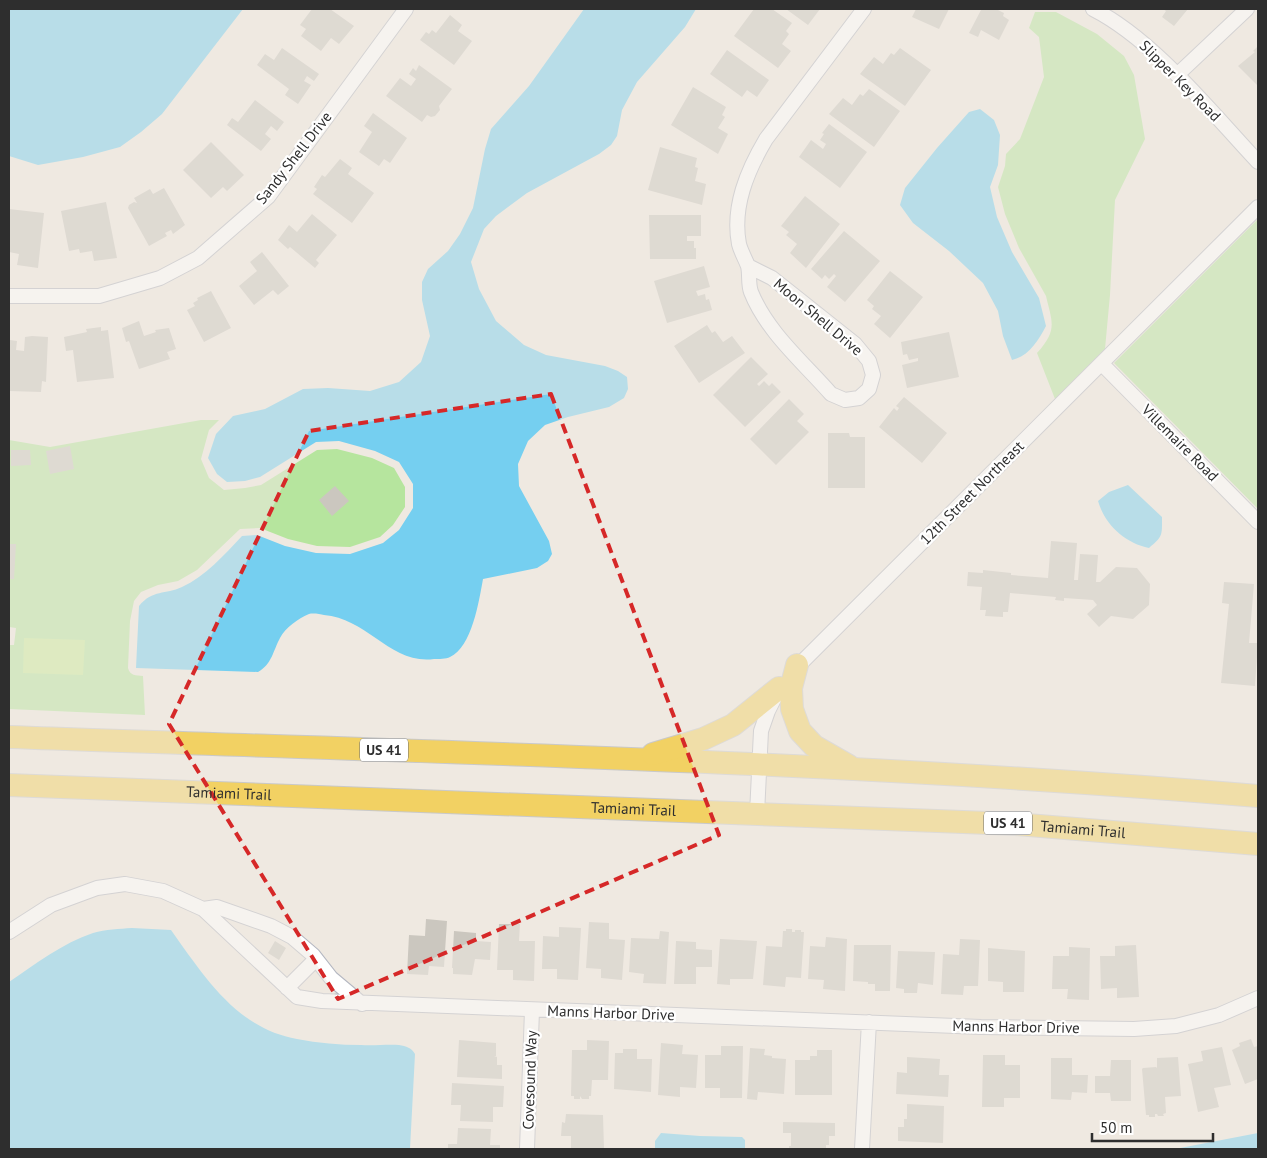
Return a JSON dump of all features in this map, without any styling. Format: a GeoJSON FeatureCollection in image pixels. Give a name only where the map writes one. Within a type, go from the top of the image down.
{"type":"FeatureCollection","features":[{"type":"Feature","properties":{"kind":"main road"},"geometry":{"type":"LineString","coordinates":[[798,665],[790,688],[792,709],[800,731],[814,746],[854,769]]}},
{"type":"Feature","properties":{"kind":"main road"},"geometry":{"type":"LineString","coordinates":[[637,759],[703,739],[733,725],[779,688]]}},
{"type":"Feature","properties":{"kind":"main road","name":"US 41"},"geometry":{"type":"LineString","coordinates":[[9,737],[758,764],[1033,779],[1258,796]]}},
{"type":"Feature","properties":{"kind":"main road","name":"Tamiami Trail"},"geometry":{"type":"LineString","coordinates":[[9,785],[1015,824],[1258,844]]}},
{"type":"Feature","properties":{"kind":"street","name":"Sandy Shell Drive"},"geometry":{"type":"LineString","coordinates":[[9,296],[99,296],[160,278],[198,258],[268,197],[406,9]]}},
{"type":"Feature","properties":{"kind":"street","name":"Moon Shell Drive"},"geometry":{"type":"LineString","coordinates":[[748,266],[772,278],[855,344],[869,361],[873,375],[869,389],[859,398],[845,400],[831,394],[766,322],[750,290],[748,266],[739,247],[736,225],[745,179],[754,158],[766,139],[864,9]]}},
{"type":"Feature","properties":{"kind":"street","name":"Slipper Key Road"},"geometry":{"type":"LineString","coordinates":[[1094,9],[1136,37],[1177,75],[1258,162]]}},
{"type":"Feature","properties":{"kind":"street"},"geometry":{"type":"LineString","coordinates":[[1177,75],[1246,9]]}},
{"type":"Feature","properties":{"kind":"street","name":"12th Street Northeast"},"geometry":{"type":"LineString","coordinates":[[757,814],[761,731],[779,688],[798,665],[1258,207]]}},
{"type":"Feature","properties":{"kind":"street","name":"Villemaire Road"},"geometry":{"type":"LineString","coordinates":[[1102,364],[1258,522]]}},
{"type":"Feature","properties":{"kind":"street","name":"Manns Harbor Drive"},"geometry":{"type":"LineString","coordinates":[[9,932],[51,906],[97,888],[125,884],[163,891],[202,909],[297,997],[322,1001],[981,1027],[1134,1029],[1176,1026],[1218,1016],[1258,998]]}},
{"type":"Feature","properties":{"kind":"street"},"geometry":{"type":"LineString","coordinates":[[202,909],[217,907],[271,926],[298,941],[331,978],[362,1004]]}},
{"type":"Feature","properties":{"kind":"street"},"geometry":{"type":"LineString","coordinates":[[287,988],[316,960]]}},
{"type":"Feature","properties":{"kind":"street","name":"Covesound Way"},"geometry":{"type":"LineString","coordinates":[[527,1149],[532,1010]]}},
{"type":"Feature","properties":{"kind":"street"},"geometry":{"type":"LineString","coordinates":[[862,1149],[869,1022]]}},
{"type":"Feature","properties":{"kind":"highlighted area"},"geometry":{"type":"Polygon","coordinates":[[[551,394],[719,835],[338,999],[169,724],[309,431],[551,394]]]}},
{"type":"Feature","properties":{"kind":"green space"},"geometry":{"type":"Polygon","coordinates":[[[1035,12],[1056,12],[1097,34],[1124,56],[1134,75],[1145,139],[1115,200],[1105,349],[1055,399],[1037,353],[1048,338],[1052,326],[1046,296],[1019,248],[1005,214],[998,187],[1005,166],[1006,154],[1020,139],[1044,77],[1039,37],[1029,28],[1035,12]]]}},
{"type":"Feature","properties":{"kind":"green space"},"geometry":{"type":"Polygon","coordinates":[[[1258,219],[1258,509],[1114,363],[1258,219]]]}},
{"type":"Feature","properties":{"kind":"green space"},"geometry":{"type":"Polygon","coordinates":[[[201,420],[219,420],[209,430],[201,459],[209,478],[224,490],[261,485],[317,450],[337,449],[372,458],[394,468],[405,487],[405,507],[393,525],[380,537],[350,547],[317,546],[288,539],[260,528],[240,529],[197,570],[178,581],[158,585],[141,592],[134,601],[130,621],[128,668],[132,674],[143,676],[145,715],[9,709],[9,645],[14,645],[16,628],[9,627],[9,440],[50,447],[201,420]]]}},
{"type":"Feature","properties":{"kind":"green space"},"geometry":{"type":"Polygon","coordinates":[[[24,638],[85,640],[83,675],[23,673],[24,638]]]}},
{"type":"Feature","properties":{"kind":"water"},"geometry":{"type":"Polygon","coordinates":[[[9,9],[243,9],[162,114],[141,132],[120,147],[83,157],[38,165],[9,156],[9,9]]]}},
{"type":"Feature","properties":{"kind":"water"},"geometry":{"type":"Polygon","coordinates":[[[584,9],[696,9],[685,27],[637,82],[622,110],[617,136],[611,145],[599,154],[527,193],[496,216],[484,229],[471,262],[479,289],[496,321],[524,345],[546,355],[605,366],[627,377],[628,389],[624,398],[609,407],[545,425],[528,441],[518,464],[519,486],[549,541],[552,554],[548,561],[537,568],[483,579],[477,611],[469,634],[458,652],[447,658],[419,659],[405,655],[392,649],[353,624],[339,618],[321,614],[309,614],[285,631],[269,661],[258,672],[136,668],[139,606],[149,597],[182,587],[199,577],[242,536],[257,535],[285,546],[316,553],[350,554],[383,543],[399,530],[413,508],[413,484],[399,462],[375,451],[339,441],[316,442],[260,477],[245,481],[227,482],[217,474],[208,458],[216,434],[233,416],[265,409],[303,389],[328,388],[370,391],[399,382],[421,362],[430,336],[422,300],[422,282],[428,269],[448,251],[460,234],[473,208],[491,129],[529,86],[584,9]]]}},
{"type":"Feature","properties":{"kind":"water"},"geometry":{"type":"Polygon","coordinates":[[[980,109],[994,120],[1000,135],[998,165],[990,187],[997,217],[1012,252],[1039,298],[1046,326],[1028,351],[1012,360],[1003,336],[998,311],[983,283],[949,251],[913,223],[900,205],[905,188],[937,148],[969,112],[980,109]]]}},
{"type":"Feature","properties":{"kind":"water"},"geometry":{"type":"Polygon","coordinates":[[[1128,485],[1162,517],[1161,535],[1149,548],[1132,542],[1117,532],[1101,510],[1098,501],[1109,492],[1128,485]]]}},
{"type":"Feature","properties":{"kind":"water"},"geometry":{"type":"Polygon","coordinates":[[[112,929],[171,930],[196,965],[224,998],[239,1012],[257,1024],[276,1033],[321,1043],[399,1045],[414,1052],[410,1149],[9,1149],[9,982],[49,954],[82,937],[112,929]]]}},
{"type":"Feature","properties":{"kind":"water"},"geometry":{"type":"Polygon","coordinates":[[[661,1133],[742,1137],[745,1140],[745,1149],[655,1149],[655,1141],[661,1133]]]}},
{"type":"Feature","properties":{"kind":"water"},"geometry":{"type":"Polygon","coordinates":[[[1258,1133],[1258,1149],[1175,1149],[1258,1133]]]}},
{"type":"Feature","properties":{"kind":"building"},"geometry":{"type":"Polygon","coordinates":[[[312,9],[330,9],[354,26],[339,44],[331,38],[321,51],[301,36],[306,29],[300,25],[312,9]]]}},
{"type":"Feature","properties":{"kind":"building"},"geometry":{"type":"Polygon","coordinates":[[[754,9],[772,9],[792,23],[786,31],[789,34],[782,44],[791,51],[778,68],[734,36],[754,9]]]}},
{"type":"Feature","properties":{"kind":"building"},"geometry":{"type":"Polygon","coordinates":[[[786,9],[820,9],[808,25],[786,9]]]}},
{"type":"Feature","properties":{"kind":"building"},"geometry":{"type":"Polygon","coordinates":[[[916,9],[949,9],[939,29],[912,17],[916,9]]]}},
{"type":"Feature","properties":{"kind":"building"},"geometry":{"type":"Polygon","coordinates":[[[978,9],[999,9],[1004,13],[1003,16],[1009,20],[999,40],[981,30],[978,37],[969,33],[981,10],[978,9]]]}},
{"type":"Feature","properties":{"kind":"building"},"geometry":{"type":"Polygon","coordinates":[[[1163,9],[1188,9],[1174,26],[1162,17],[1166,11],[1163,9]]]}},
{"type":"Feature","properties":{"kind":"building"},"geometry":{"type":"Polygon","coordinates":[[[450,15],[462,25],[458,31],[472,41],[454,65],[420,40],[426,32],[429,34],[432,30],[436,33],[450,15]]]}},
{"type":"Feature","properties":{"kind":"building"},"geometry":{"type":"Polygon","coordinates":[[[1258,46],[1258,86],[1238,66],[1255,52],[1253,51],[1258,46]]]}},
{"type":"Feature","properties":{"kind":"building"},"geometry":{"type":"Polygon","coordinates":[[[282,48],[319,74],[314,81],[307,76],[304,81],[311,85],[298,104],[285,95],[289,89],[257,65],[265,54],[274,60],[282,48]]]}},
{"type":"Feature","properties":{"kind":"building"},"geometry":{"type":"Polygon","coordinates":[[[900,48],[931,70],[905,106],[860,74],[874,57],[883,64],[891,53],[894,55],[900,48]]]}},
{"type":"Feature","properties":{"kind":"building"},"geometry":{"type":"Polygon","coordinates":[[[727,50],[769,80],[757,97],[747,90],[742,97],[710,74],[727,50]]]}},
{"type":"Feature","properties":{"kind":"building"},"geometry":{"type":"Polygon","coordinates":[[[419,65],[452,89],[439,106],[440,110],[435,116],[427,115],[422,122],[386,96],[400,78],[411,86],[416,79],[409,74],[413,68],[416,71],[419,65]]]}},
{"type":"Feature","properties":{"kind":"building"},"geometry":{"type":"Polygon","coordinates":[[[693,87],[726,107],[722,115],[725,117],[718,128],[728,134],[718,154],[671,125],[693,87]]]}},
{"type":"Feature","properties":{"kind":"building"},"geometry":{"type":"Polygon","coordinates":[[[869,89],[900,111],[874,147],[829,114],[843,98],[852,105],[860,94],[863,96],[869,89]]]}},
{"type":"Feature","properties":{"kind":"building"},"geometry":{"type":"Polygon","coordinates":[[[255,100],[284,122],[277,131],[271,126],[265,134],[271,139],[261,151],[227,125],[232,118],[238,122],[255,100]]]}},
{"type":"Feature","properties":{"kind":"building"},"geometry":{"type":"Polygon","coordinates":[[[373,113],[407,138],[390,163],[384,159],[379,166],[359,152],[372,132],[364,126],[373,113]]]}},
{"type":"Feature","properties":{"kind":"building"},"geometry":{"type":"Polygon","coordinates":[[[829,124],[867,152],[840,188],[799,157],[811,140],[823,149],[826,144],[820,140],[824,134],[822,133],[829,124]]]}},
{"type":"Feature","properties":{"kind":"building"},"geometry":{"type":"Polygon","coordinates":[[[211,142],[244,175],[227,191],[223,187],[211,198],[183,170],[211,142]]]}},
{"type":"Feature","properties":{"kind":"building"},"geometry":{"type":"Polygon","coordinates":[[[660,147],[697,158],[695,167],[698,168],[695,181],[706,184],[702,205],[648,190],[660,147]]]}},
{"type":"Feature","properties":{"kind":"building"},"geometry":{"type":"Polygon","coordinates":[[[340,159],[352,168],[348,174],[374,193],[352,223],[313,194],[317,189],[314,187],[322,175],[325,177],[340,159]]]}},
{"type":"Feature","properties":{"kind":"building"},"geometry":{"type":"Polygon","coordinates":[[[164,188],[185,225],[173,234],[171,230],[165,233],[167,236],[149,246],[128,208],[134,202],[137,203],[134,198],[150,189],[153,194],[164,188]]]}},
{"type":"Feature","properties":{"kind":"building"},"geometry":{"type":"Polygon","coordinates":[[[805,196],[840,224],[806,268],[790,253],[797,244],[786,235],[789,232],[781,226],[805,196]]]}},
{"type":"Feature","properties":{"kind":"building"},"geometry":{"type":"Polygon","coordinates":[[[106,202],[117,258],[94,261],[92,251],[80,253],[79,249],[69,251],[61,211],[106,202]]]}},
{"type":"Feature","properties":{"kind":"building"},"geometry":{"type":"Polygon","coordinates":[[[9,209],[44,213],[38,268],[17,265],[19,254],[9,252],[9,209]]]}},
{"type":"Feature","properties":{"kind":"building"},"geometry":{"type":"Polygon","coordinates":[[[312,214],[337,235],[316,260],[319,263],[315,268],[290,247],[288,249],[278,240],[289,225],[297,232],[312,214]]]}},
{"type":"Feature","properties":{"kind":"building"},"geometry":{"type":"Polygon","coordinates":[[[649,215],[701,215],[701,236],[687,236],[687,241],[694,241],[696,259],[650,259],[649,215]]]}},
{"type":"Feature","properties":{"kind":"building"},"geometry":{"type":"Polygon","coordinates":[[[844,231],[880,261],[845,302],[827,287],[836,276],[834,274],[829,279],[825,275],[822,279],[811,269],[844,231]]]}},
{"type":"Feature","properties":{"kind":"building"},"geometry":{"type":"Polygon","coordinates":[[[262,252],[289,286],[278,295],[273,290],[254,305],[239,286],[257,271],[250,262],[262,252]]]}},
{"type":"Feature","properties":{"kind":"building"},"geometry":{"type":"Polygon","coordinates":[[[704,266],[710,287],[696,291],[698,296],[705,294],[706,300],[709,299],[712,310],[667,323],[654,281],[704,266]]]}},
{"type":"Feature","properties":{"kind":"building"},"geometry":{"type":"Polygon","coordinates":[[[890,271],[923,297],[890,338],[874,324],[881,316],[872,309],[874,306],[867,300],[890,271]]]}},
{"type":"Feature","properties":{"kind":"building"},"geometry":{"type":"Polygon","coordinates":[[[211,291],[231,328],[204,342],[187,310],[195,306],[193,303],[198,300],[197,298],[211,291]]]}},
{"type":"Feature","properties":{"kind":"building"},"geometry":{"type":"Polygon","coordinates":[[[139,321],[144,336],[156,332],[155,330],[169,328],[176,349],[167,352],[170,359],[139,369],[129,341],[126,342],[122,328],[139,321]]]}},
{"type":"Feature","properties":{"kind":"building"},"geometry":{"type":"Polygon","coordinates":[[[707,325],[712,333],[715,331],[723,342],[732,336],[745,353],[699,383],[674,346],[707,325]]]}},
{"type":"Feature","properties":{"kind":"building"},"geometry":{"type":"Polygon","coordinates":[[[101,327],[101,331],[108,330],[114,378],[77,382],[73,350],[66,351],[64,337],[87,332],[86,329],[101,327]]]}},
{"type":"Feature","properties":{"kind":"building"},"geometry":{"type":"Polygon","coordinates":[[[949,332],[959,377],[907,388],[902,365],[918,361],[918,358],[909,360],[907,354],[903,355],[901,342],[949,332]]]}},
{"type":"Feature","properties":{"kind":"building"},"geometry":{"type":"Polygon","coordinates":[[[25,337],[48,337],[46,382],[42,381],[41,392],[9,391],[10,340],[17,341],[16,350],[24,351],[25,337]]]}},
{"type":"Feature","properties":{"kind":"building"},"geometry":{"type":"Polygon","coordinates":[[[751,357],[768,374],[757,384],[759,386],[764,381],[769,386],[772,383],[781,392],[745,427],[713,395],[751,357]]]}},
{"type":"Feature","properties":{"kind":"building"},"geometry":{"type":"Polygon","coordinates":[[[904,397],[947,433],[922,463],[879,427],[894,408],[897,411],[899,408],[896,406],[904,397]]]}},
{"type":"Feature","properties":{"kind":"building"},"geometry":{"type":"Polygon","coordinates":[[[789,399],[804,414],[797,421],[809,432],[776,465],[750,439],[789,399]]]}},
{"type":"Feature","properties":{"kind":"building"},"geometry":{"type":"Polygon","coordinates":[[[828,433],[849,433],[850,437],[865,437],[865,488],[828,488],[828,433]]]}},
{"type":"Feature","properties":{"kind":"building"},"geometry":{"type":"Polygon","coordinates":[[[70,446],[74,469],[50,474],[46,451],[70,446]]]}},
{"type":"Feature","properties":{"kind":"building"},"geometry":{"type":"Polygon","coordinates":[[[11,450],[30,450],[31,465],[11,466],[11,450]]]}},
{"type":"Feature","properties":{"kind":"building"},"geometry":{"type":"Polygon","coordinates":[[[335,486],[349,501],[332,516],[319,500],[335,486]]]}},
{"type":"Feature","properties":{"kind":"building"},"geometry":{"type":"Polygon","coordinates":[[[1051,541],[1077,543],[1074,580],[1078,580],[1080,554],[1098,555],[1096,582],[1100,582],[1116,567],[1137,568],[1150,584],[1149,605],[1133,619],[1111,616],[1099,627],[1087,614],[1097,605],[1093,600],[1064,598],[1064,601],[1055,600],[1056,597],[1010,593],[1008,612],[1003,612],[1003,617],[985,616],[986,610],[980,610],[982,587],[967,586],[968,572],[983,573],[983,570],[1011,573],[1011,575],[1048,578],[1051,541]]]}},
{"type":"Feature","properties":{"kind":"building"},"geometry":{"type":"Polygon","coordinates":[[[9,544],[16,544],[14,579],[9,579],[9,544]]]}},
{"type":"Feature","properties":{"kind":"building"},"geometry":{"type":"Polygon","coordinates":[[[1224,582],[1254,584],[1249,643],[1258,643],[1255,686],[1221,683],[1229,604],[1222,603],[1224,582]]]}},
{"type":"Feature","properties":{"kind":"building"},"geometry":{"type":"Polygon","coordinates":[[[426,919],[447,921],[444,967],[429,966],[428,975],[407,974],[409,935],[425,936],[426,919]]]}},
{"type":"Feature","properties":{"kind":"building"},"geometry":{"type":"Polygon","coordinates":[[[589,922],[609,923],[609,939],[625,940],[622,980],[601,978],[601,969],[586,968],[589,922]]]}},
{"type":"Feature","properties":{"kind":"building"},"geometry":{"type":"Polygon","coordinates":[[[499,924],[520,924],[519,941],[535,941],[534,981],[513,980],[513,970],[497,970],[499,924]]]}},
{"type":"Feature","properties":{"kind":"building"},"geometry":{"type":"Polygon","coordinates":[[[559,927],[581,928],[578,980],[557,979],[557,969],[542,969],[543,936],[559,937],[559,927]]]}},
{"type":"Feature","properties":{"kind":"building"},"geometry":{"type":"Polygon","coordinates":[[[786,929],[792,929],[792,932],[801,930],[801,932],[804,932],[801,978],[786,977],[785,987],[763,985],[766,946],[782,947],[783,931],[786,931],[786,929]]]}},
{"type":"Feature","properties":{"kind":"building"},"geometry":{"type":"Polygon","coordinates":[[[454,931],[476,933],[476,941],[491,942],[490,960],[475,959],[472,975],[453,974],[454,931]]]}},
{"type":"Feature","properties":{"kind":"building"},"geometry":{"type":"Polygon","coordinates":[[[660,931],[669,932],[666,984],[643,983],[644,974],[629,972],[631,938],[659,939],[660,931]]]}},
{"type":"Feature","properties":{"kind":"building"},"geometry":{"type":"Polygon","coordinates":[[[826,937],[847,939],[845,991],[823,989],[824,980],[808,979],[810,946],[825,947],[826,937]]]}},
{"type":"Feature","properties":{"kind":"building"},"geometry":{"type":"Polygon","coordinates":[[[720,939],[757,941],[753,979],[730,979],[730,985],[717,984],[720,939]]]}},
{"type":"Feature","properties":{"kind":"building"},"geometry":{"type":"Polygon","coordinates":[[[960,939],[980,940],[978,986],[964,986],[963,995],[941,994],[943,954],[959,955],[960,939]]]}},
{"type":"Feature","properties":{"kind":"building"},"geometry":{"type":"Polygon","coordinates":[[[275,941],[286,948],[279,960],[268,953],[275,941]]]}},
{"type":"Feature","properties":{"kind":"building"},"geometry":{"type":"Polygon","coordinates":[[[676,941],[696,942],[696,949],[712,950],[712,967],[696,967],[696,984],[674,984],[676,941]]]}},
{"type":"Feature","properties":{"kind":"building"},"geometry":{"type":"Polygon","coordinates":[[[854,945],[891,945],[890,991],[875,991],[875,984],[853,981],[854,945]]]}},
{"type":"Feature","properties":{"kind":"building"},"geometry":{"type":"Polygon","coordinates":[[[1136,945],[1139,997],[1117,998],[1117,988],[1101,989],[1100,956],[1115,956],[1115,946],[1136,945]]]}},
{"type":"Feature","properties":{"kind":"building"},"geometry":{"type":"Polygon","coordinates":[[[1069,947],[1090,948],[1089,1000],[1067,999],[1068,989],[1052,989],[1053,956],[1069,956],[1069,947]]]}},
{"type":"Feature","properties":{"kind":"building"},"geometry":{"type":"Polygon","coordinates":[[[988,948],[1025,951],[1024,992],[1003,992],[1003,982],[988,981],[988,948]]]}},
{"type":"Feature","properties":{"kind":"building"},"geometry":{"type":"Polygon","coordinates":[[[898,951],[935,952],[933,985],[918,983],[917,993],[904,993],[904,989],[896,988],[898,951]]]}},
{"type":"Feature","properties":{"kind":"building"},"geometry":{"type":"Polygon","coordinates":[[[1251,1039],[1254,1047],[1258,1046],[1258,1079],[1245,1084],[1232,1050],[1240,1046],[1239,1043],[1251,1039]]]}},
{"type":"Feature","properties":{"kind":"building"},"geometry":{"type":"Polygon","coordinates":[[[459,1040],[496,1043],[496,1056],[494,1056],[497,1057],[497,1065],[502,1065],[502,1079],[457,1077],[459,1040]]]}},
{"type":"Feature","properties":{"kind":"building"},"geometry":{"type":"Polygon","coordinates":[[[587,1040],[609,1041],[608,1080],[592,1080],[591,1096],[589,1096],[589,1099],[582,1099],[580,1096],[580,1099],[574,1099],[574,1096],[571,1096],[572,1050],[587,1050],[587,1040]]]}},
{"type":"Feature","properties":{"kind":"building"},"geometry":{"type":"Polygon","coordinates":[[[661,1043],[683,1045],[682,1054],[698,1055],[696,1088],[680,1087],[680,1097],[658,1095],[661,1043]]]}},
{"type":"Feature","properties":{"kind":"building"},"geometry":{"type":"Polygon","coordinates":[[[721,1046],[743,1046],[742,1098],[720,1098],[720,1088],[705,1088],[705,1055],[721,1055],[721,1046]]]}},
{"type":"Feature","properties":{"kind":"building"},"geometry":{"type":"Polygon","coordinates":[[[1222,1047],[1231,1085],[1214,1088],[1219,1107],[1198,1112],[1188,1064],[1203,1061],[1201,1051],[1222,1047]]]}},
{"type":"Feature","properties":{"kind":"building"},"geometry":{"type":"Polygon","coordinates":[[[750,1048],[765,1049],[764,1055],[772,1056],[772,1058],[786,1059],[784,1094],[758,1092],[757,1100],[747,1099],[750,1048]]]}},
{"type":"Feature","properties":{"kind":"building"},"geometry":{"type":"Polygon","coordinates":[[[623,1049],[637,1049],[637,1059],[652,1059],[651,1092],[614,1089],[615,1053],[623,1053],[623,1049]]]}},
{"type":"Feature","properties":{"kind":"building"},"geometry":{"type":"Polygon","coordinates":[[[817,1050],[832,1050],[832,1095],[795,1095],[795,1060],[810,1060],[810,1056],[817,1056],[817,1050]]]}},
{"type":"Feature","properties":{"kind":"building"},"geometry":{"type":"Polygon","coordinates":[[[983,1055],[1005,1055],[1005,1065],[1020,1065],[1020,1098],[1004,1098],[1004,1107],[982,1107],[983,1055]]]}},
{"type":"Feature","properties":{"kind":"building"},"geometry":{"type":"Polygon","coordinates":[[[907,1057],[940,1059],[939,1075],[949,1075],[948,1097],[896,1094],[897,1072],[907,1073],[907,1057]]]}},
{"type":"Feature","properties":{"kind":"building"},"geometry":{"type":"Polygon","coordinates":[[[1178,1057],[1181,1096],[1165,1097],[1166,1113],[1163,1114],[1164,1116],[1155,1114],[1155,1117],[1149,1117],[1149,1115],[1146,1115],[1142,1069],[1157,1068],[1157,1058],[1178,1057]]]}},
{"type":"Feature","properties":{"kind":"building"},"geometry":{"type":"Polygon","coordinates":[[[1051,1058],[1072,1058],[1072,1075],[1088,1075],[1087,1093],[1072,1092],[1071,1100],[1051,1099],[1051,1058]]]}},
{"type":"Feature","properties":{"kind":"building"},"geometry":{"type":"Polygon","coordinates":[[[1111,1060],[1131,1060],[1131,1101],[1111,1101],[1110,1093],[1095,1093],[1095,1076],[1110,1076],[1111,1060]]]}},
{"type":"Feature","properties":{"kind":"building"},"geometry":{"type":"Polygon","coordinates":[[[452,1083],[504,1086],[503,1107],[493,1107],[493,1122],[460,1121],[461,1105],[451,1105],[452,1083]]]}},
{"type":"Feature","properties":{"kind":"building"},"geometry":{"type":"Polygon","coordinates":[[[907,1104],[944,1106],[943,1143],[898,1141],[898,1127],[904,1127],[904,1119],[907,1119],[907,1104]]]}},
{"type":"Feature","properties":{"kind":"building"},"geometry":{"type":"Polygon","coordinates":[[[566,1114],[603,1115],[604,1149],[571,1149],[571,1136],[561,1136],[562,1122],[565,1123],[566,1114]]]}},
{"type":"Feature","properties":{"kind":"building"},"geometry":{"type":"Polygon","coordinates":[[[783,1122],[835,1123],[835,1136],[829,1136],[829,1145],[826,1145],[826,1149],[789,1149],[789,1146],[791,1146],[791,1133],[783,1133],[783,1122]]]}},
{"type":"Feature","properties":{"kind":"building"},"geometry":{"type":"Polygon","coordinates":[[[458,1128],[491,1129],[490,1145],[500,1145],[500,1149],[448,1149],[448,1144],[457,1144],[458,1128]]]}}]}
